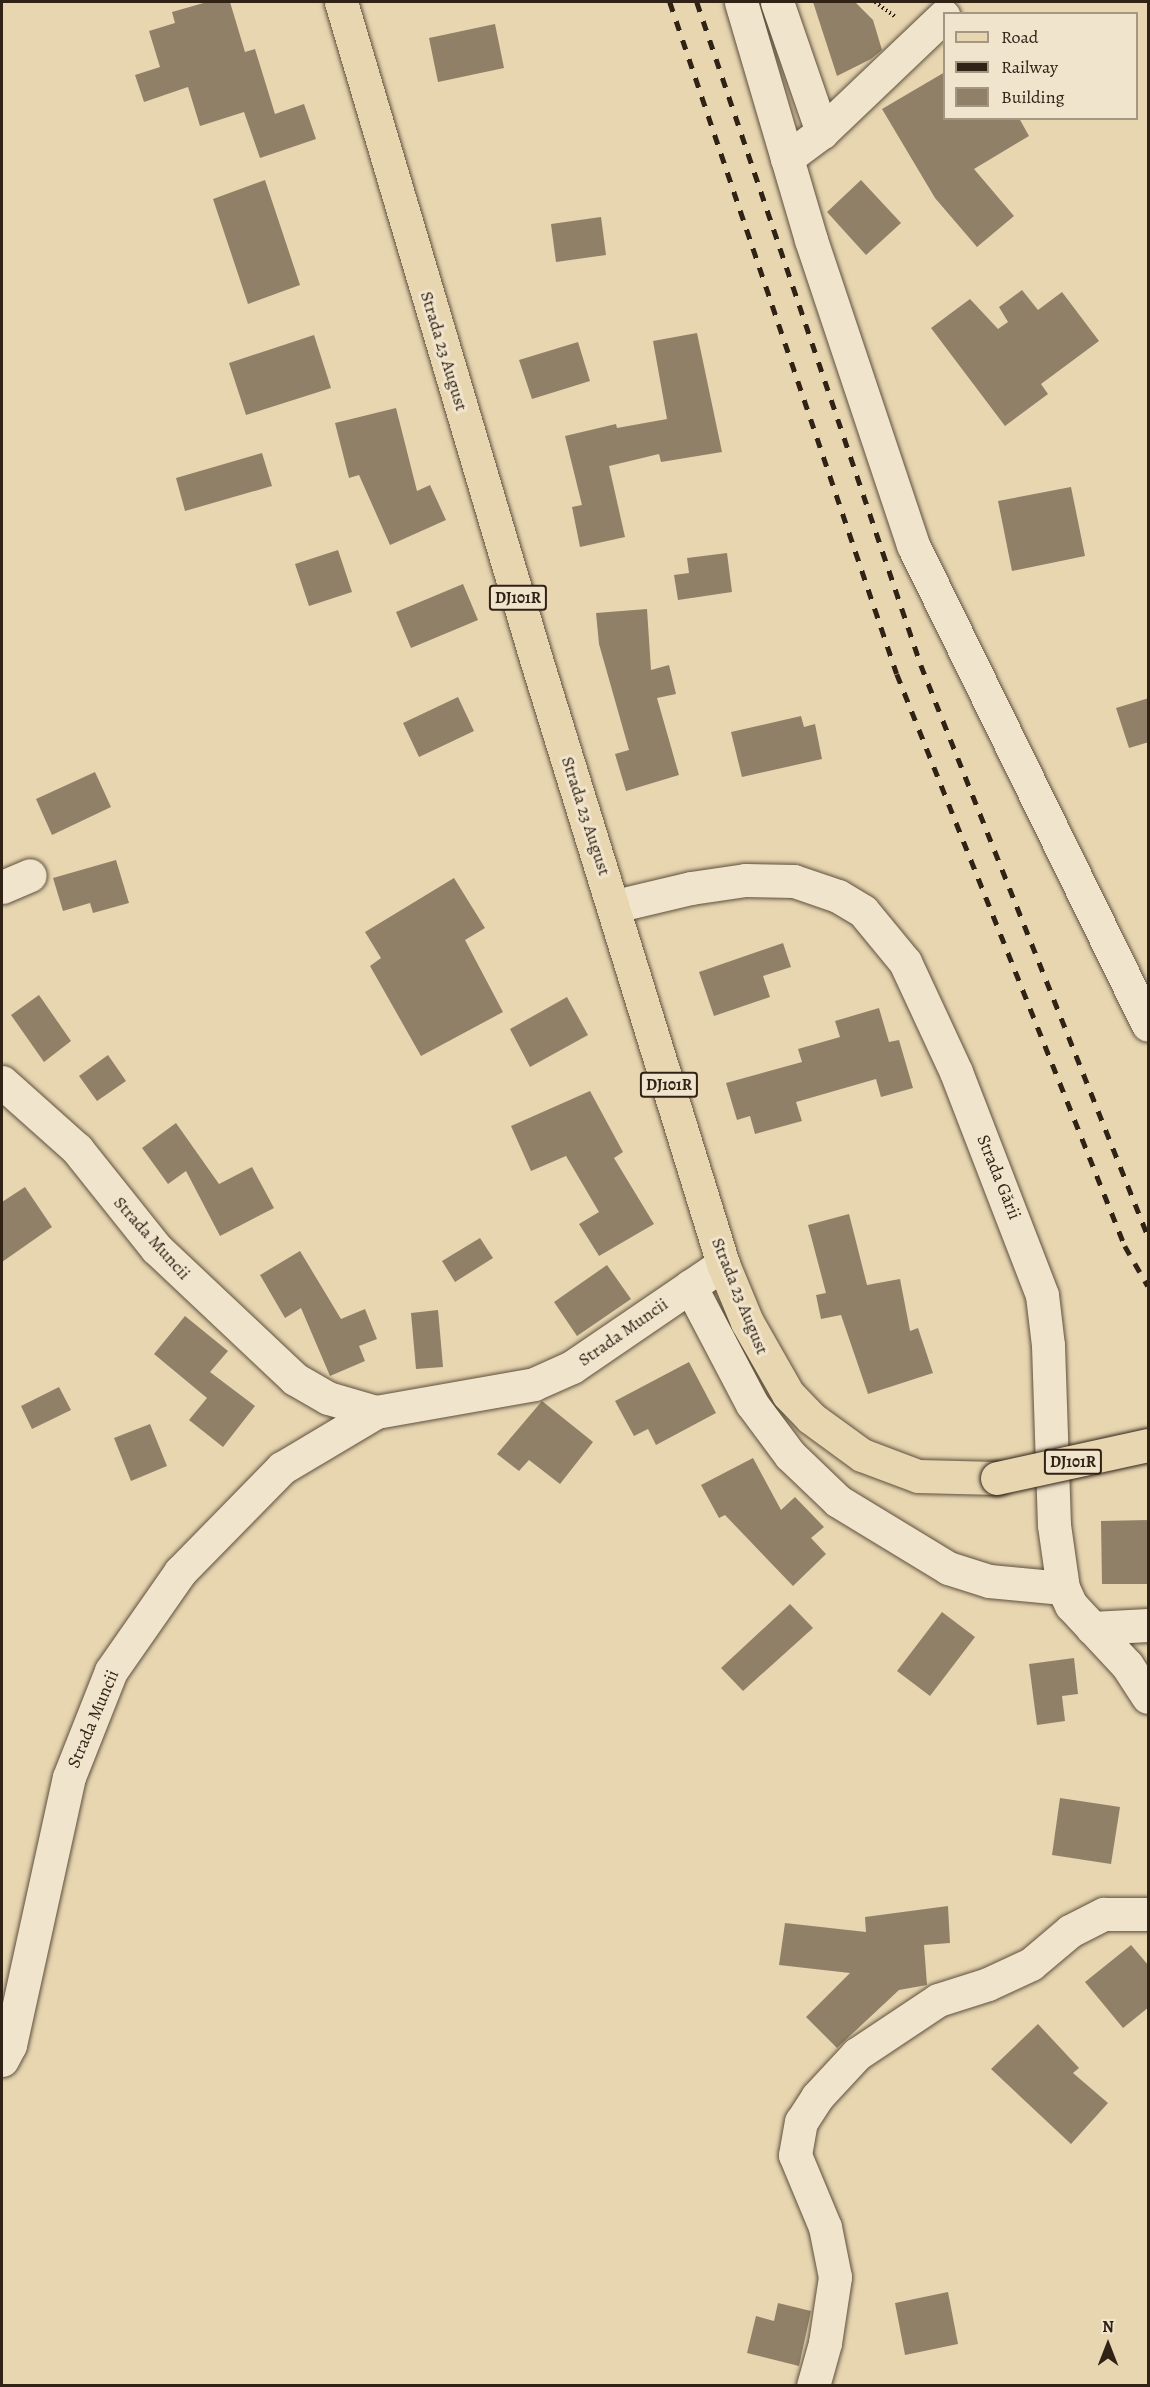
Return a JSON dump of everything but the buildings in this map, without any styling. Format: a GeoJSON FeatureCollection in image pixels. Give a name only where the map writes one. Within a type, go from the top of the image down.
{"type":"FeatureCollection","features":[{"type":"Feature","properties":{"kind":"main road","name":"Strada 23 August"},"geometry":{"type":"LineString","coordinates":[[341,2],[536,659],[615,906],[723,1264],[766,1360],[788,1394],[838,1440],[888,1467],[918,1476],[997,1478],[1149,1445]]}},
{"type":"Feature","properties":{"kind":"street"},"geometry":{"type":"LineString","coordinates":[[741,2],[811,240],[913,545],[1149,1025]]}},
{"type":"Feature","properties":{"kind":"street"},"geometry":{"type":"LineString","coordinates":[[777,2],[822,132]]}},
{"type":"Feature","properties":{"kind":"street"},"geometry":{"type":"LineString","coordinates":[[950,12],[962,2]]}},
{"type":"Feature","properties":{"kind":"street"},"geometry":{"type":"LineString","coordinates":[[788,158],[822,132],[943,18]]}},
{"type":"Feature","properties":{"kind":"street","name":"Strada Gării"},"geometry":{"type":"LineString","coordinates":[[615,906],[702,886],[745,880],[794,881],[838,896],[863,911],[905,962],[956,1072],[1042,1294],[1048,1346],[1054,1525],[1063,1588],[1071,1605],[1126,1665],[1149,1697]]}},
{"type":"Feature","properties":{"kind":"street","name":"Strada Muncii"},"geometry":{"type":"LineString","coordinates":[[2,1082],[77,1149],[156,1248],[295,1379],[328,1398],[376,1412]]}},
{"type":"Feature","properties":{"kind":"street","name":"Strada Muncii"},"geometry":{"type":"LineString","coordinates":[[2,2060],[10,2044],[69,1777],[111,1671],[180,1572],[282,1468],[376,1412],[534,1384],[573,1367],[723,1264]]}},
{"type":"Feature","properties":{"kind":"street"},"geometry":{"type":"LineString","coordinates":[[690,1286],[752,1404],[790,1455],[838,1501],[948,1568],[989,1581],[1063,1588]]}},
{"type":"Feature","properties":{"kind":"street"},"geometry":{"type":"LineString","coordinates":[[1092,1628],[1149,1625]]}},
{"type":"Feature","properties":{"kind":"street"},"geometry":{"type":"LineString","coordinates":[[813,2385],[825,2343],[835,2277],[825,2227],[795,2154],[801,2122],[817,2097],[857,2054],[938,2000],[988,1984],[1031,1964],[1070,1931],[1104,1914],[1149,1914]]}},
{"type":"Feature","properties":{"kind":"railway"},"geometry":{"type":"LineString","coordinates":[[670,2],[897,674],[1125,1246],[1148,1286]]}},
{"type":"Feature","properties":{"kind":"railway"},"geometry":{"type":"LineString","coordinates":[[697,2],[921,665],[1148,1236]]}}]}
